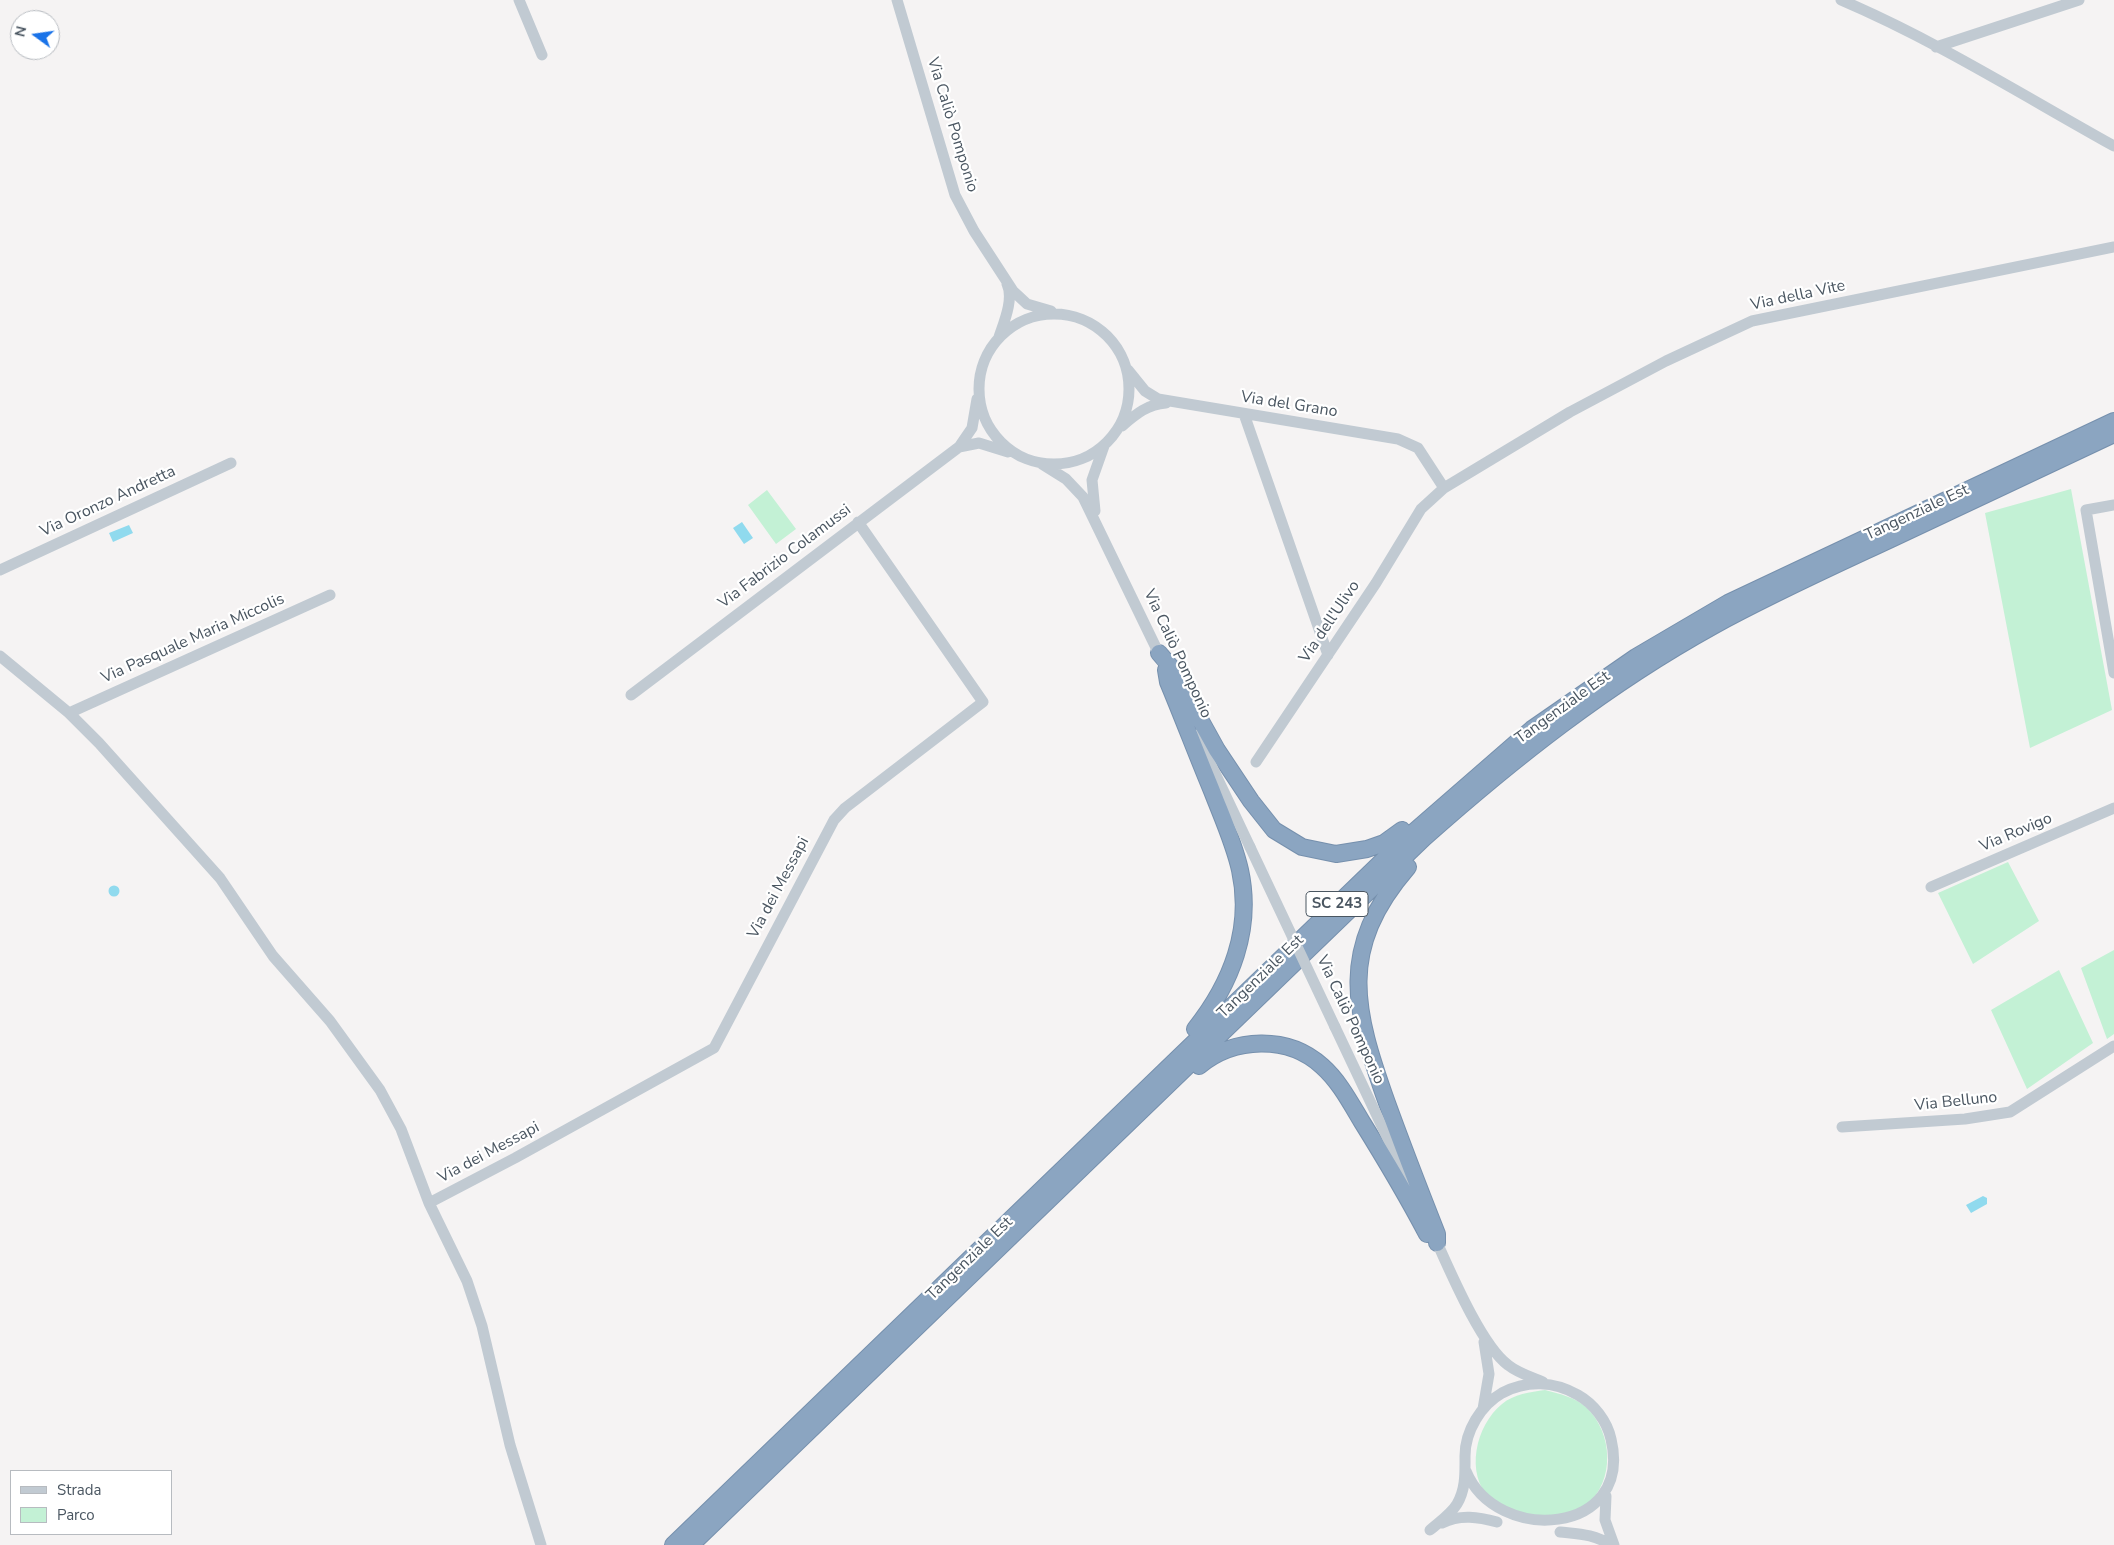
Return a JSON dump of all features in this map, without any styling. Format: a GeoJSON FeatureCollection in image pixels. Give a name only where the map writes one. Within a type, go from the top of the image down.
{"type":"FeatureCollection","features":[{"type":"Feature","properties":{"kind":"highway","name":"Tangenziale Est"},"geometry":{"type":"LineString","coordinates":[[673,1545],[1401,843],[1532,729],[1636,656],[1728,603],[2114,421]]}},
{"type":"Feature","properties":{"kind":"highway","name":"Tangenziale Est"},"geometry":{"type":"LineString","coordinates":[[691,1545],[1424,838],[1486,783],[1559,725],[1713,626],[1799,582],[2114,434]]}},
{"type":"Feature","properties":{"kind":"highway"},"geometry":{"type":"LineString","coordinates":[[1159,653],[1171,667],[1217,750],[1256,808],[1274,830],[1302,847],[1319,852],[1344,853],[1367,849],[1384,843],[1402,831],[1481,766],[1493,761]]}},
{"type":"Feature","properties":{"kind":"highway"},"geometry":{"type":"LineString","coordinates":[[1112,1121],[1120,1106],[1190,1036],[1204,1018],[1227,981],[1240,940],[1243,917],[1240,870],[1225,823],[1168,682],[1166,670]]}},
{"type":"Feature","properties":{"kind":"highway"},"geometry":{"type":"LineString","coordinates":[[1105,1146],[1118,1140],[1201,1064],[1221,1052],[1234,1046],[1260,1043],[1291,1049],[1308,1055],[1334,1077],[1396,1177],[1433,1246],[1439,1247],[1437,1234],[1365,1039],[1359,1008],[1359,970],[1363,944],[1372,921],[1394,883],[1416,857],[1482,791],[1486,783]]}},
{"type":"Feature","properties":{"kind":"street"},"geometry":{"type":"LineString","coordinates":[[519,0],[542,55]]}},
{"type":"Feature","properties":{"kind":"street","name":"Via Caliò Pomponio"},"geometry":{"type":"LineString","coordinates":[[897,0],[955,195],[974,231],[1012,291],[1027,304],[1087,320],[1104,332],[1119,349],[1128,370],[1130,395],[1125,415],[1114,435],[1104,446],[1077,461],[1062,464],[1041,463]]}},
{"type":"Feature","properties":{"kind":"street"},"geometry":{"type":"LineString","coordinates":[[1841,0],[1871,13],[1936,47],[2114,146]]}},
{"type":"Feature","properties":{"kind":"street"},"geometry":{"type":"LineString","coordinates":[[1936,47],[2080,0]]}},
{"type":"Feature","properties":{"kind":"street","name":"Via della Vite"},"geometry":{"type":"LineString","coordinates":[[1444,488],[1570,412],[1666,360],[1752,321],[2114,246]]}},
{"type":"Feature","properties":{"kind":"street","name":"Via Caliò Pomponio"},"geometry":{"type":"LineString","coordinates":[[1006,280],[1009,295],[1006,318],[998,338],[987,355],[979,390],[986,421],[1000,441],[1018,455],[1041,463],[1076,487],[1101,530],[1439,1247],[1482,1333],[1494,1352],[1507,1364],[1547,1384],[1567,1388],[1585,1398],[1600,1413],[1614,1451],[1614,1472],[1607,1492],[1605,1520],[1614,1545]]}},
{"type":"Feature","properties":{"kind":"street","name":"Via Caliò Pomponio"},"geometry":{"type":"LineString","coordinates":[[998,338],[1010,328],[1029,318],[1048,313],[1068,314]]}},
{"type":"Feature","properties":{"kind":"street","name":"Via del Grano"},"geometry":{"type":"LineString","coordinates":[[1128,370],[1149,396],[1244,414],[1398,439],[1418,448],[1444,488]]}},
{"type":"Feature","properties":{"kind":"street"},"geometry":{"type":"LineString","coordinates":[[960,447],[972,428],[979,390]]}},
{"type":"Feature","properties":{"kind":"street"},"geometry":{"type":"LineString","coordinates":[[1114,435],[1146,408],[1158,404],[1176,402]]}},
{"type":"Feature","properties":{"kind":"street"},"geometry":{"type":"LineString","coordinates":[[1244,414],[1328,654]]}},
{"type":"Feature","properties":{"kind":"street"},"geometry":{"type":"LineString","coordinates":[[960,447],[979,443],[1018,455]]}},
{"type":"Feature","properties":{"kind":"street","name":"Via Caliò Pomponio"},"geometry":{"type":"LineString","coordinates":[[1101,530],[1094,504],[1092,480],[1104,446]]}},
{"type":"Feature","properties":{"kind":"street","name":"Via Fabrizio Colamussi"},"geometry":{"type":"LineString","coordinates":[[631,695],[858,522],[960,447]]}},
{"type":"Feature","properties":{"kind":"street","name":"Via Oronzo Andretta"},"geometry":{"type":"LineString","coordinates":[[0,570],[230,463]]}},
{"type":"Feature","properties":{"kind":"street","name":"Via dell'Ulivo"},"geometry":{"type":"LineString","coordinates":[[1256,762],[1376,583],[1421,509],[1444,488]]}},
{"type":"Feature","properties":{"kind":"street"},"geometry":{"type":"LineString","coordinates":[[2114,505],[2086,510],[2114,673]]}},
{"type":"Feature","properties":{"kind":"street","name":"Via dei Messapi"},"geometry":{"type":"LineString","coordinates":[[429,1203],[515,1158],[714,1048],[834,820],[845,808],[983,702],[858,522]]}},
{"type":"Feature","properties":{"kind":"street","name":"Via Pasquale Maria Miccolis"},"geometry":{"type":"LineString","coordinates":[[69,713],[330,594]]}},
{"type":"Feature","properties":{"kind":"street"},"geometry":{"type":"LineString","coordinates":[[0,656],[69,713],[100,743],[220,878],[273,956],[330,1021],[380,1090],[402,1129],[429,1203],[467,1282],[479,1317],[510,1445],[541,1545]]}},
{"type":"Feature","properties":{"kind":"street","name":"Via Rovigo"},"geometry":{"type":"LineString","coordinates":[[1931,887],[2114,808]]}},
{"type":"Feature","properties":{"kind":"street","name":"Via Belluno"},"geometry":{"type":"LineString","coordinates":[[1842,1127],[1965,1119],[2010,1112],[2114,1046]]}},
{"type":"Feature","properties":{"kind":"street","name":"Via Caliò Pomponio"},"geometry":{"type":"LineString","coordinates":[[1482,1333],[1488,1358],[1489,1374],[1484,1409]]}},
{"type":"Feature","properties":{"kind":"street","name":"Via Caliò Pomponio"},"geometry":{"type":"LineString","coordinates":[[1466,1471],[1478,1501],[1489,1514],[1506,1525],[1480,1518],[1461,1517],[1450,1519],[1430,1530],[1457,1504],[1463,1490],[1468,1438],[1474,1423],[1484,1409],[1502,1394],[1523,1385],[1547,1384]]}},
{"type":"Feature","properties":{"kind":"street","name":"Via Caliò Pomponio"},"geometry":{"type":"LineString","coordinates":[[1607,1492],[1588,1515],[1577,1524],[1551,1532],[1587,1535],[1601,1539],[1610,1545]]}},
{"type":"Feature","properties":{"kind":"green space"},"geometry":{"type":"Polygon","coordinates":[[[2071,489],[2112,710],[2030,748],[1985,513],[2071,489]]]}},
{"type":"Feature","properties":{"kind":"green space"},"geometry":{"type":"Polygon","coordinates":[[[767,490],[796,529],[776,544],[748,505],[767,490]]]}},
{"type":"Feature","properties":{"kind":"green space"},"geometry":{"type":"Polygon","coordinates":[[[2008,862],[2039,921],[1973,964],[1938,893],[2008,862]]]}},
{"type":"Feature","properties":{"kind":"green space"},"geometry":{"type":"Polygon","coordinates":[[[2114,950],[2114,1034],[2107,1039],[2081,968],[2114,950]]]}},
{"type":"Feature","properties":{"kind":"green space"},"geometry":{"type":"Polygon","coordinates":[[[2059,970],[2093,1043],[2027,1089],[1991,1010],[2059,970]]]}},
{"type":"Feature","properties":{"kind":"green space"},"geometry":{"type":"Polygon","coordinates":[[[1545,1390],[1572,1399],[1587,1408],[1596,1419],[1602,1431],[1607,1457],[1606,1470],[1596,1495],[1583,1508],[1548,1523],[1491,1500],[1483,1489],[1478,1477],[1476,1464],[1480,1437],[1493,1413],[1512,1398],[1545,1390]]]}},
{"type":"Feature","properties":{"kind":"water"},"geometry":{"type":"Polygon","coordinates":[[[742,522],[753,538],[744,544],[733,528],[742,522]]]}},
{"type":"Feature","properties":{"kind":"water"},"geometry":{"type":"Polygon","coordinates":[[[129,525],[133,533],[113,542],[109,533],[129,525]]]}},
{"type":"Feature","properties":{"kind":"water"},"geometry":{"type":"Polygon","coordinates":[[[114,885],[120,891],[114,897],[108,891],[114,885]]]}},
{"type":"Feature","properties":{"kind":"water"},"geometry":{"type":"Polygon","coordinates":[[[1983,1196],[1987,1198],[1987,1204],[1971,1213],[1966,1205],[1983,1196]]]}}]}
